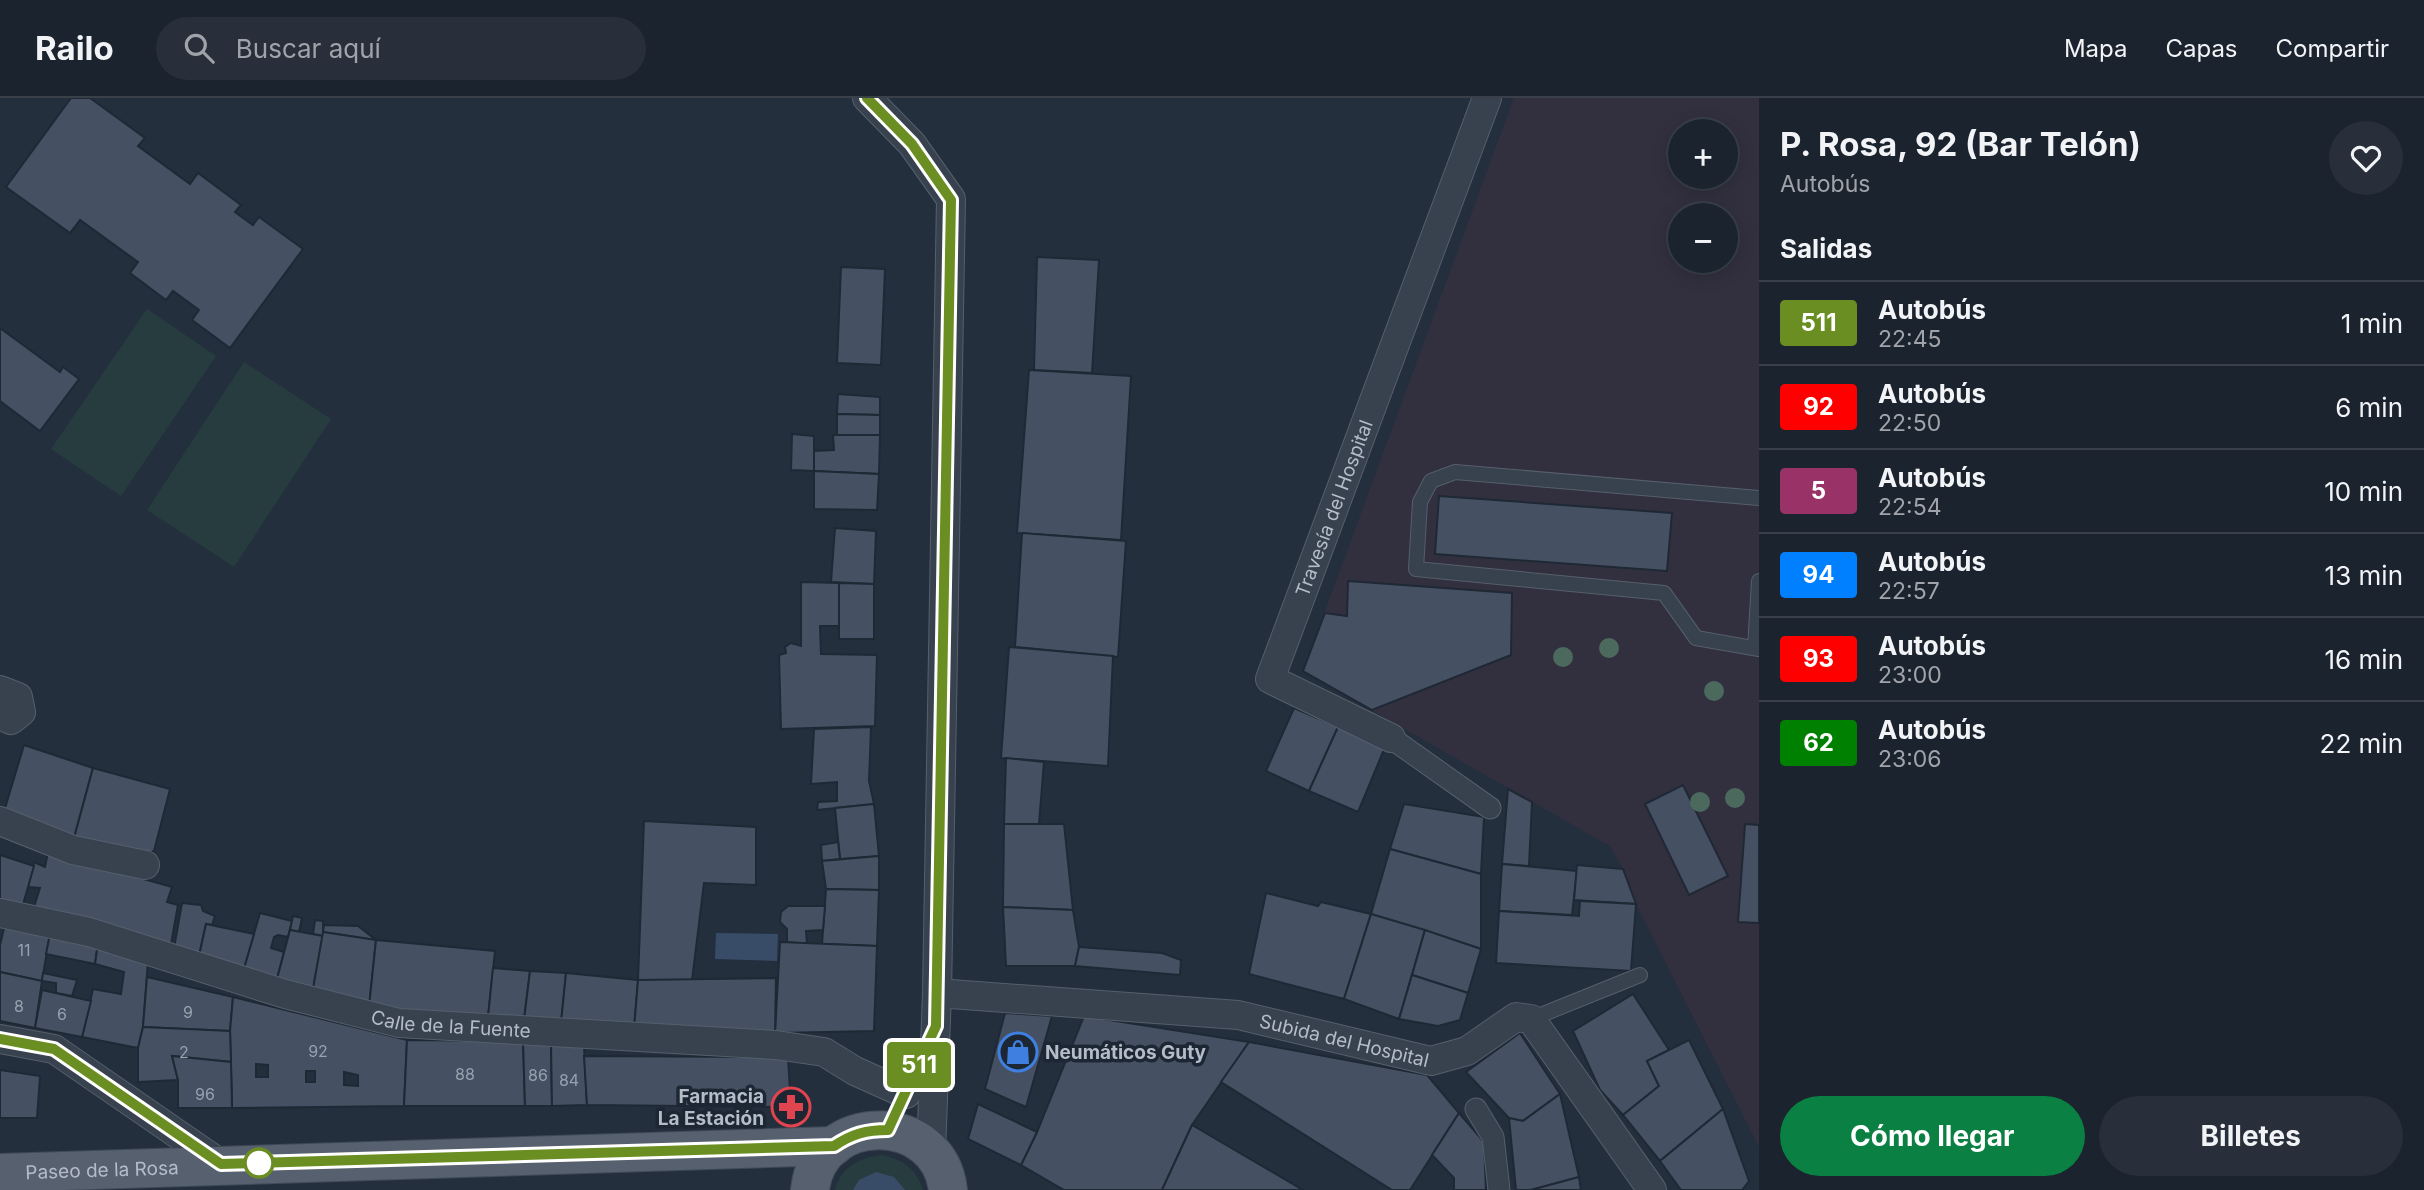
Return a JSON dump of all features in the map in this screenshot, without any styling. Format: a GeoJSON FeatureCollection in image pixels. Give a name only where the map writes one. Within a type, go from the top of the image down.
{"type":"FeatureCollection","features":[{"type":"Feature","properties":{"kind":"main road","name":"Paseo de la Rosa"},"geometry":{"type":"LineString","coordinates":[[0,1173],[834,1146],[850,1135],[869,1130],[888,1130],[904,1133],[919,1141],[939,1168],[977,1190]]}},
{"type":"Feature","properties":{"kind":"main road"},"geometry":{"type":"LineString","coordinates":[[810,1190],[819,1164],[834,1146]]}},
{"type":"Feature","properties":{"kind":"street"},"geometry":{"type":"LineString","coordinates":[[867,98],[912,144],[951,200],[936,1026],[939,1168]]}},
{"type":"Feature","properties":{"kind":"street","name":"Travesía del Hospital"},"geometry":{"type":"LineString","coordinates":[[1487,98],[1270,679],[1391,738],[1490,808]]}},
{"type":"Feature","properties":{"kind":"street"},"geometry":{"type":"LineString","coordinates":[[0,690],[18,697],[21,712],[10,720],[0,715]]}},
{"type":"Feature","properties":{"kind":"street"},"geometry":{"type":"LineString","coordinates":[[0,821],[74,850],[145,865]]}},
{"type":"Feature","properties":{"kind":"street","name":"Calle de la Fuente"},"geometry":{"type":"LineString","coordinates":[[0,913],[89,932],[285,994],[399,1023],[776,1045],[824,1052],[855,1071],[906,1094]]}},
{"type":"Feature","properties":{"kind":"street","name":"Subida del Hospital"},"geometry":{"type":"LineString","coordinates":[[937,993],[1238,1015],[1431,1062],[1467,1051],[1516,1017],[1531,1019]]}},
{"type":"Feature","properties":{"kind":"street"},"geometry":{"type":"LineString","coordinates":[[1531,1019],[1652,1190]]}},
{"type":"Feature","properties":{"kind":"street"},"geometry":{"type":"LineString","coordinates":[[888,1130],[936,1026]]}},
{"type":"Feature","properties":{"kind":"street"},"geometry":{"type":"LineString","coordinates":[[0,1039],[54,1049],[221,1164]]}},
{"type":"Feature","properties":{"kind":"street"},"geometry":{"type":"LineString","coordinates":[[1476,1109],[1493,1137],[1499,1190]]}},
{"type":"Feature","properties":{"kind":"lane"},"geometry":{"type":"LineString","coordinates":[[1759,498],[1455,472],[1431,481],[1420,502],[1416,569],[1664,593],[1696,638],[1757,648],[1759,581]]}},
{"type":"Feature","properties":{"kind":"lane"},"geometry":{"type":"LineString","coordinates":[[1531,1019],[1640,975]]}},
{"type":"Feature","properties":{"kind":"shaded area"},"geometry":{"type":"Polygon","coordinates":[[[1514,98],[1759,98],[1759,1147],[1636,904],[1623,869],[1610,846],[1303,671],[1514,98]]]}},
{"type":"Feature","properties":{"kind":"green space"},"geometry":{"type":"Polygon","coordinates":[[[147,309],[216,356],[121,496],[51,449],[147,309]]]}},
{"type":"Feature","properties":{"kind":"green space"},"geometry":{"type":"Polygon","coordinates":[[[244,362],[331,419],[234,567],[147,510],[244,362]]]}},
{"type":"Feature","properties":{"kind":"green space"},"geometry":{"type":"Polygon","coordinates":[[[881,1155],[908,1166],[917,1176],[923,1190],[835,1190],[842,1175],[852,1165],[865,1158],[881,1155]]]}},
{"type":"Feature","properties":{"kind":"water"},"geometry":{"type":"Polygon","coordinates":[[[716,933],[778,934],[777,961],[715,959],[716,933]]]}},
{"type":"Feature","properties":{"kind":"water"},"geometry":{"type":"Polygon","coordinates":[[[876,1172],[894,1177],[905,1190],[853,1190],[859,1180],[876,1172]]]}},
{"type":"Feature","properties":{"kind":"building"},"geometry":{"type":"Polygon","coordinates":[[[71,98],[90,98],[145,138],[138,146],[190,184],[198,173],[241,205],[235,212],[253,225],[259,217],[303,249],[230,348],[192,320],[199,310],[173,291],[166,300],[130,273],[138,262],[80,220],[70,233],[6,187],[71,98]]]}},
{"type":"Feature","properties":{"kind":"building"},"geometry":{"type":"Polygon","coordinates":[[[1037,257],[1099,260],[1092,373],[1034,370],[1037,257]]]}},
{"type":"Feature","properties":{"kind":"building"},"geometry":{"type":"Polygon","coordinates":[[[841,267],[885,269],[881,365],[837,363],[841,267]]]}},
{"type":"Feature","properties":{"kind":"building"},"geometry":{"type":"Polygon","coordinates":[[[0,328],[60,372],[63,367],[79,379],[40,431],[0,401],[0,328]]]}},
{"type":"Feature","properties":{"kind":"building"},"geometry":{"type":"Polygon","coordinates":[[[1029,370],[1131,376],[1121,540],[1017,533],[1029,370]]]}},
{"type":"Feature","properties":{"kind":"building"},"geometry":{"type":"Polygon","coordinates":[[[838,394],[880,397],[880,415],[837,414],[838,394]]]}},
{"type":"Feature","properties":{"kind":"building"},"geometry":{"type":"Polygon","coordinates":[[[837,414],[880,415],[880,435],[837,435],[837,414]]]}},
{"type":"Feature","properties":{"kind":"building"},"geometry":{"type":"Polygon","coordinates":[[[792,434],[814,436],[814,471],[791,470],[792,434]]]}},
{"type":"Feature","properties":{"kind":"building"},"geometry":{"type":"Polygon","coordinates":[[[833,435],[880,435],[879,474],[814,471],[814,451],[834,450],[833,435]]]}},
{"type":"Feature","properties":{"kind":"building"},"geometry":{"type":"Polygon","coordinates":[[[814,471],[879,474],[877,510],[814,509],[814,471]]]}},
{"type":"Feature","properties":{"kind":"building"},"geometry":{"type":"Polygon","coordinates":[[[1439,496],[1672,513],[1667,571],[1435,554],[1439,496]]]}},
{"type":"Feature","properties":{"kind":"building"},"geometry":{"type":"Polygon","coordinates":[[[835,528],[876,531],[874,584],[831,582],[835,528]]]}},
{"type":"Feature","properties":{"kind":"building"},"geometry":{"type":"Polygon","coordinates":[[[1022,533],[1126,541],[1118,657],[1015,647],[1022,533]]]}},
{"type":"Feature","properties":{"kind":"building"},"geometry":{"type":"Polygon","coordinates":[[[1348,581],[1512,593],[1511,655],[1372,710],[1303,671],[1325,613],[1347,616],[1348,581]]]}},
{"type":"Feature","properties":{"kind":"building"},"geometry":{"type":"Polygon","coordinates":[[[801,582],[839,583],[839,626],[820,626],[821,654],[877,655],[875,726],[781,729],[779,655],[786,653],[785,647],[791,643],[801,646],[801,582]]]}},
{"type":"Feature","properties":{"kind":"building"},"geometry":{"type":"Polygon","coordinates":[[[839,583],[874,584],[874,639],[839,639],[839,583]]]}},
{"type":"Feature","properties":{"kind":"building"},"geometry":{"type":"Polygon","coordinates":[[[1009,647],[1113,656],[1108,766],[1001,758],[1009,647]]]}},
{"type":"Feature","properties":{"kind":"building"},"geometry":{"type":"Polygon","coordinates":[[[1294,708],[1338,727],[1309,791],[1266,771],[1294,708]]]}},
{"type":"Feature","properties":{"kind":"building"},"geometry":{"type":"Polygon","coordinates":[[[871,727],[869,781],[874,804],[817,810],[818,802],[837,801],[837,782],[811,784],[814,729],[871,727]]]}},
{"type":"Feature","properties":{"kind":"building"},"geometry":{"type":"Polygon","coordinates":[[[1338,727],[1385,747],[1358,812],[1309,791],[1338,727]]]}},
{"type":"Feature","properties":{"kind":"building"},"geometry":{"type":"Polygon","coordinates":[[[24,745],[93,768],[74,838],[3,815],[24,745]]]}},
{"type":"Feature","properties":{"kind":"building"},"geometry":{"type":"Polygon","coordinates":[[[1006,758],[1044,762],[1039,824],[1004,824],[1006,758]]]}},
{"type":"Feature","properties":{"kind":"building"},"geometry":{"type":"Polygon","coordinates":[[[93,768],[170,789],[154,851],[143,856],[74,838],[93,768]]]}},
{"type":"Feature","properties":{"kind":"building"},"geometry":{"type":"Polygon","coordinates":[[[1683,785],[1728,876],[1689,895],[1645,804],[1683,785]]]}},
{"type":"Feature","properties":{"kind":"building"},"geometry":{"type":"Polygon","coordinates":[[[1508,789],[1532,802],[1529,866],[1502,864],[1508,789]]]}},
{"type":"Feature","properties":{"kind":"building"},"geometry":{"type":"Polygon","coordinates":[[[874,804],[879,856],[840,859],[835,808],[874,804]]]}},
{"type":"Feature","properties":{"kind":"building"},"geometry":{"type":"Polygon","coordinates":[[[1404,804],[1484,817],[1481,874],[1390,849],[1404,804]]]}},
{"type":"Feature","properties":{"kind":"building"},"geometry":{"type":"Polygon","coordinates":[[[644,821],[756,827],[756,885],[704,883],[692,980],[638,980],[644,821]]]}},
{"type":"Feature","properties":{"kind":"building"},"geometry":{"type":"Polygon","coordinates":[[[1004,824],[1064,824],[1073,910],[1003,907],[1004,824]]]}},
{"type":"Feature","properties":{"kind":"building"},"geometry":{"type":"Polygon","coordinates":[[[1745,824],[1759,825],[1759,923],[1738,922],[1745,824]]]}},
{"type":"Feature","properties":{"kind":"building"},"geometry":{"type":"Polygon","coordinates":[[[838,842],[840,859],[822,861],[821,845],[838,842]]]}},
{"type":"Feature","properties":{"kind":"building"},"geometry":{"type":"Polygon","coordinates":[[[1390,849],[1481,874],[1481,949],[1371,914],[1390,849]]]}},
{"type":"Feature","properties":{"kind":"building"},"geometry":{"type":"Polygon","coordinates":[[[48,852],[172,887],[167,902],[178,905],[170,950],[33,910],[40,888],[28,887],[34,862],[45,867],[48,852]]]}},
{"type":"Feature","properties":{"kind":"building"},"geometry":{"type":"Polygon","coordinates":[[[0,855],[34,866],[22,908],[0,901],[0,855]]]}},
{"type":"Feature","properties":{"kind":"building"},"geometry":{"type":"Polygon","coordinates":[[[879,856],[879,890],[826,889],[822,861],[879,856]]]}},
{"type":"Feature","properties":{"kind":"building"},"geometry":{"type":"Polygon","coordinates":[[[1502,864],[1577,871],[1572,915],[1499,911],[1502,864]]]}},
{"type":"Feature","properties":{"kind":"building"},"geometry":{"type":"Polygon","coordinates":[[[1577,865],[1623,869],[1636,904],[1574,900],[1577,865]]]}},
{"type":"Feature","properties":{"kind":"building"},"geometry":{"type":"Polygon","coordinates":[[[826,889],[879,890],[877,946],[822,944],[826,889]]]}},
{"type":"Feature","properties":{"kind":"building"},"geometry":{"type":"Polygon","coordinates":[[[1266,893],[1318,906],[1321,902],[1371,914],[1344,999],[1249,974],[1266,893]]]}},
{"type":"Feature","properties":{"kind":"building"},"geometry":{"type":"Polygon","coordinates":[[[1580,901],[1636,904],[1631,971],[1496,963],[1499,911],[1579,916],[1580,901]]]}},
{"type":"Feature","properties":{"kind":"building"},"geometry":{"type":"Polygon","coordinates":[[[182,903],[201,905],[203,911],[215,916],[212,925],[206,924],[199,956],[174,948],[182,903]]]}},
{"type":"Feature","properties":{"kind":"building"},"geometry":{"type":"Polygon","coordinates":[[[788,906],[825,906],[823,930],[806,931],[807,944],[787,942],[787,929],[780,922],[781,912],[788,906]]]}},
{"type":"Feature","properties":{"kind":"building"},"geometry":{"type":"Polygon","coordinates":[[[1003,907],[1073,910],[1079,947],[1075,966],[1006,966],[1003,907]]]}},
{"type":"Feature","properties":{"kind":"building"},"geometry":{"type":"Polygon","coordinates":[[[260,913],[292,921],[288,937],[274,937],[271,948],[284,952],[277,979],[244,968],[260,913]]]}},
{"type":"Feature","properties":{"kind":"building"},"geometry":{"type":"Polygon","coordinates":[[[1371,914],[1425,930],[1399,1019],[1344,999],[1371,914]]]}},
{"type":"Feature","properties":{"kind":"building"},"geometry":{"type":"Polygon","coordinates":[[[293,916],[302,918],[299,932],[290,930],[293,916]]]}},
{"type":"Feature","properties":{"kind":"building"},"geometry":{"type":"Polygon","coordinates":[[[315,920],[323,921],[323,936],[313,934],[315,920]]]}},
{"type":"Feature","properties":{"kind":"building"},"geometry":{"type":"Polygon","coordinates":[[[5,924],[50,934],[42,981],[0,972],[0,945],[5,924]]]}},
{"type":"Feature","properties":{"kind":"building"},"geometry":{"type":"Polygon","coordinates":[[[206,924],[254,934],[244,968],[199,956],[206,924]]]}},
{"type":"Feature","properties":{"kind":"building"},"geometry":{"type":"Polygon","coordinates":[[[324,925],[358,926],[376,940],[323,932],[324,925]]]}},
{"type":"Feature","properties":{"kind":"building"},"geometry":{"type":"Polygon","coordinates":[[[290,930],[323,936],[313,989],[277,979],[290,930]]]}},
{"type":"Feature","properties":{"kind":"building"},"geometry":{"type":"Polygon","coordinates":[[[1425,930],[1481,949],[1468,993],[1412,975],[1425,930]]]}},
{"type":"Feature","properties":{"kind":"building"},"geometry":{"type":"Polygon","coordinates":[[[323,932],[376,940],[369,1007],[313,989],[323,932]]]}},
{"type":"Feature","properties":{"kind":"building"},"geometry":{"type":"Polygon","coordinates":[[[50,934],[98,943],[95,964],[46,954],[50,934]]]}},
{"type":"Feature","properties":{"kind":"building"},"geometry":{"type":"Polygon","coordinates":[[[376,940],[495,951],[488,1017],[369,1007],[376,940]]]}},
{"type":"Feature","properties":{"kind":"building"},"geometry":{"type":"Polygon","coordinates":[[[780,942],[877,946],[874,1031],[775,1033],[780,942]]]}},
{"type":"Feature","properties":{"kind":"building"},"geometry":{"type":"Polygon","coordinates":[[[98,943],[148,961],[143,1027],[138,1048],[82,1037],[93,989],[121,994],[124,972],[95,964],[98,943]]]}},
{"type":"Feature","properties":{"kind":"building"},"geometry":{"type":"Polygon","coordinates":[[[1079,947],[1162,953],[1181,960],[1180,975],[1075,966],[1079,947]]]}},
{"type":"Feature","properties":{"kind":"building"},"geometry":{"type":"Polygon","coordinates":[[[493,968],[530,971],[524,1020],[488,1017],[493,968]]]}},
{"type":"Feature","properties":{"kind":"building"},"geometry":{"type":"Polygon","coordinates":[[[530,971],[566,973],[561,1023],[524,1020],[530,971]]]}},
{"type":"Feature","properties":{"kind":"building"},"geometry":{"type":"Polygon","coordinates":[[[0,972],[42,981],[35,1028],[0,1021],[0,972]]]}},
{"type":"Feature","properties":{"kind":"building"},"geometry":{"type":"Polygon","coordinates":[[[43,973],[77,980],[72,996],[56,993],[56,983],[42,981],[43,973]]]}},
{"type":"Feature","properties":{"kind":"building"},"geometry":{"type":"Polygon","coordinates":[[[566,973],[638,980],[634,1029],[561,1023],[566,973]]]}},
{"type":"Feature","properties":{"kind":"building"},"geometry":{"type":"Polygon","coordinates":[[[1412,975],[1468,993],[1460,1020],[1438,1026],[1399,1019],[1412,975]]]}},
{"type":"Feature","properties":{"kind":"building"},"geometry":{"type":"Polygon","coordinates":[[[147,977],[233,997],[230,1031],[143,1027],[147,977]]]}},
{"type":"Feature","properties":{"kind":"building"},"geometry":{"type":"Polygon","coordinates":[[[776,978],[775,1033],[634,1029],[638,980],[776,978]]]}},
{"type":"Feature","properties":{"kind":"building"},"geometry":{"type":"Polygon","coordinates":[[[42,990],[91,1001],[82,1037],[35,1028],[42,990]]]}},
{"type":"Feature","properties":{"kind":"building"},"geometry":{"type":"Polygon","coordinates":[[[1633,994],[1669,1050],[1647,1061],[1659,1086],[1623,1115],[1600,1090],[1573,1031],[1633,994]]]}},
{"type":"Feature","properties":{"kind":"building"},"geometry":{"type":"Polygon","coordinates":[[[233,997],[407,1040],[404,1106],[232,1108],[230,1031],[233,997]],[[256,1064],[256,1077],[268,1077],[268,1065],[256,1064]],[[306,1071],[306,1082],[315,1082],[315,1071],[306,1071]],[[344,1072],[344,1085],[358,1086],[358,1075],[344,1072]]]}},
{"type":"Feature","properties":{"kind":"building","name":"Neumáticos Guty"},"geometry":{"type":"Polygon","coordinates":[[[1005,1013],[1052,1016],[1026,1107],[985,1089],[1005,1013]]]}},
{"type":"Feature","properties":{"kind":"building"},"geometry":{"type":"Polygon","coordinates":[[[1084,1016],[1249,1042],[1192,1125],[1162,1190],[1064,1190],[1021,1165],[1084,1016]]]}},
{"type":"Feature","properties":{"kind":"building"},"geometry":{"type":"Polygon","coordinates":[[[143,1027],[230,1031],[231,1062],[172,1056],[178,1080],[138,1082],[138,1048],[143,1027]]]}},
{"type":"Feature","properties":{"kind":"building"},"geometry":{"type":"Polygon","coordinates":[[[1520,1033],[1560,1094],[1523,1121],[1509,1118],[1466,1072],[1520,1033]]]}},
{"type":"Feature","properties":{"kind":"building"},"geometry":{"type":"Polygon","coordinates":[[[407,1040],[523,1041],[525,1106],[404,1106],[407,1040]]]}},
{"type":"Feature","properties":{"kind":"building"},"geometry":{"type":"Polygon","coordinates":[[[1689,1040],[1723,1109],[1660,1161],[1623,1115],[1659,1086],[1647,1061],[1689,1040]]]}},
{"type":"Feature","properties":{"kind":"building"},"geometry":{"type":"Polygon","coordinates":[[[523,1041],[551,1045],[552,1106],[525,1106],[523,1041]]]}},
{"type":"Feature","properties":{"kind":"building"},"geometry":{"type":"Polygon","coordinates":[[[1249,1042],[1427,1075],[1459,1113],[1410,1190],[1392,1190],[1221,1082],[1249,1042]]]}},
{"type":"Feature","properties":{"kind":"building"},"geometry":{"type":"Polygon","coordinates":[[[551,1045],[584,1046],[587,1105],[552,1106],[551,1045]]]}},
{"type":"Feature","properties":{"kind":"building"},"geometry":{"type":"Polygon","coordinates":[[[172,1056],[231,1062],[232,1108],[178,1108],[178,1080],[172,1056]]]}},
{"type":"Feature","properties":{"kind":"building"},"geometry":{"type":"Polygon","coordinates":[[[584,1056],[788,1057],[791,1107],[587,1105],[584,1056]]]}},
{"type":"Feature","properties":{"kind":"building"},"geometry":{"type":"Polygon","coordinates":[[[0,1070],[40,1076],[37,1118],[0,1118],[0,1070]]]}},
{"type":"Feature","properties":{"kind":"building"},"geometry":{"type":"Polygon","coordinates":[[[1560,1094],[1579,1177],[1531,1190],[1516,1190],[1509,1118],[1523,1121],[1560,1094]]]}},
{"type":"Feature","properties":{"kind":"building"},"geometry":{"type":"Polygon","coordinates":[[[978,1104],[1037,1132],[1021,1165],[968,1139],[978,1104]]]}},
{"type":"Feature","properties":{"kind":"building"},"geometry":{"type":"Polygon","coordinates":[[[1723,1109],[1749,1181],[1742,1190],[1681,1190],[1660,1161],[1723,1109]]]}},
{"type":"Feature","properties":{"kind":"building"},"geometry":{"type":"Polygon","coordinates":[[[1459,1113],[1484,1142],[1486,1190],[1454,1190],[1454,1178],[1432,1155],[1459,1113]]]}},
{"type":"Feature","properties":{"kind":"building"},"geometry":{"type":"Polygon","coordinates":[[[1192,1125],[1303,1190],[1162,1190],[1192,1125]]]}},
{"type":"Feature","properties":{"kind":"building"},"geometry":{"type":"Polygon","coordinates":[[[1579,1177],[1581,1190],[1531,1190],[1579,1177]]]}},
{"type":"Feature","properties":{"kind":"bus line","name":"511"},"geometry":{"type":"LineString","coordinates":[[0,1039],[54,1049],[221,1164],[834,1146],[850,1135],[869,1130],[888,1130],[936,1026],[951,200],[912,144],[867,98]]}},
{"type":"Feature","properties":{"kind":"place","name":"Neumáticos Guty"},"geometry":{"type":"Point","coordinates":[1018,1052]}},
{"type":"Feature","properties":{"kind":"place","name":"Farmacia La Estación"},"geometry":{"type":"Point","coordinates":[791,1107]}}]}
